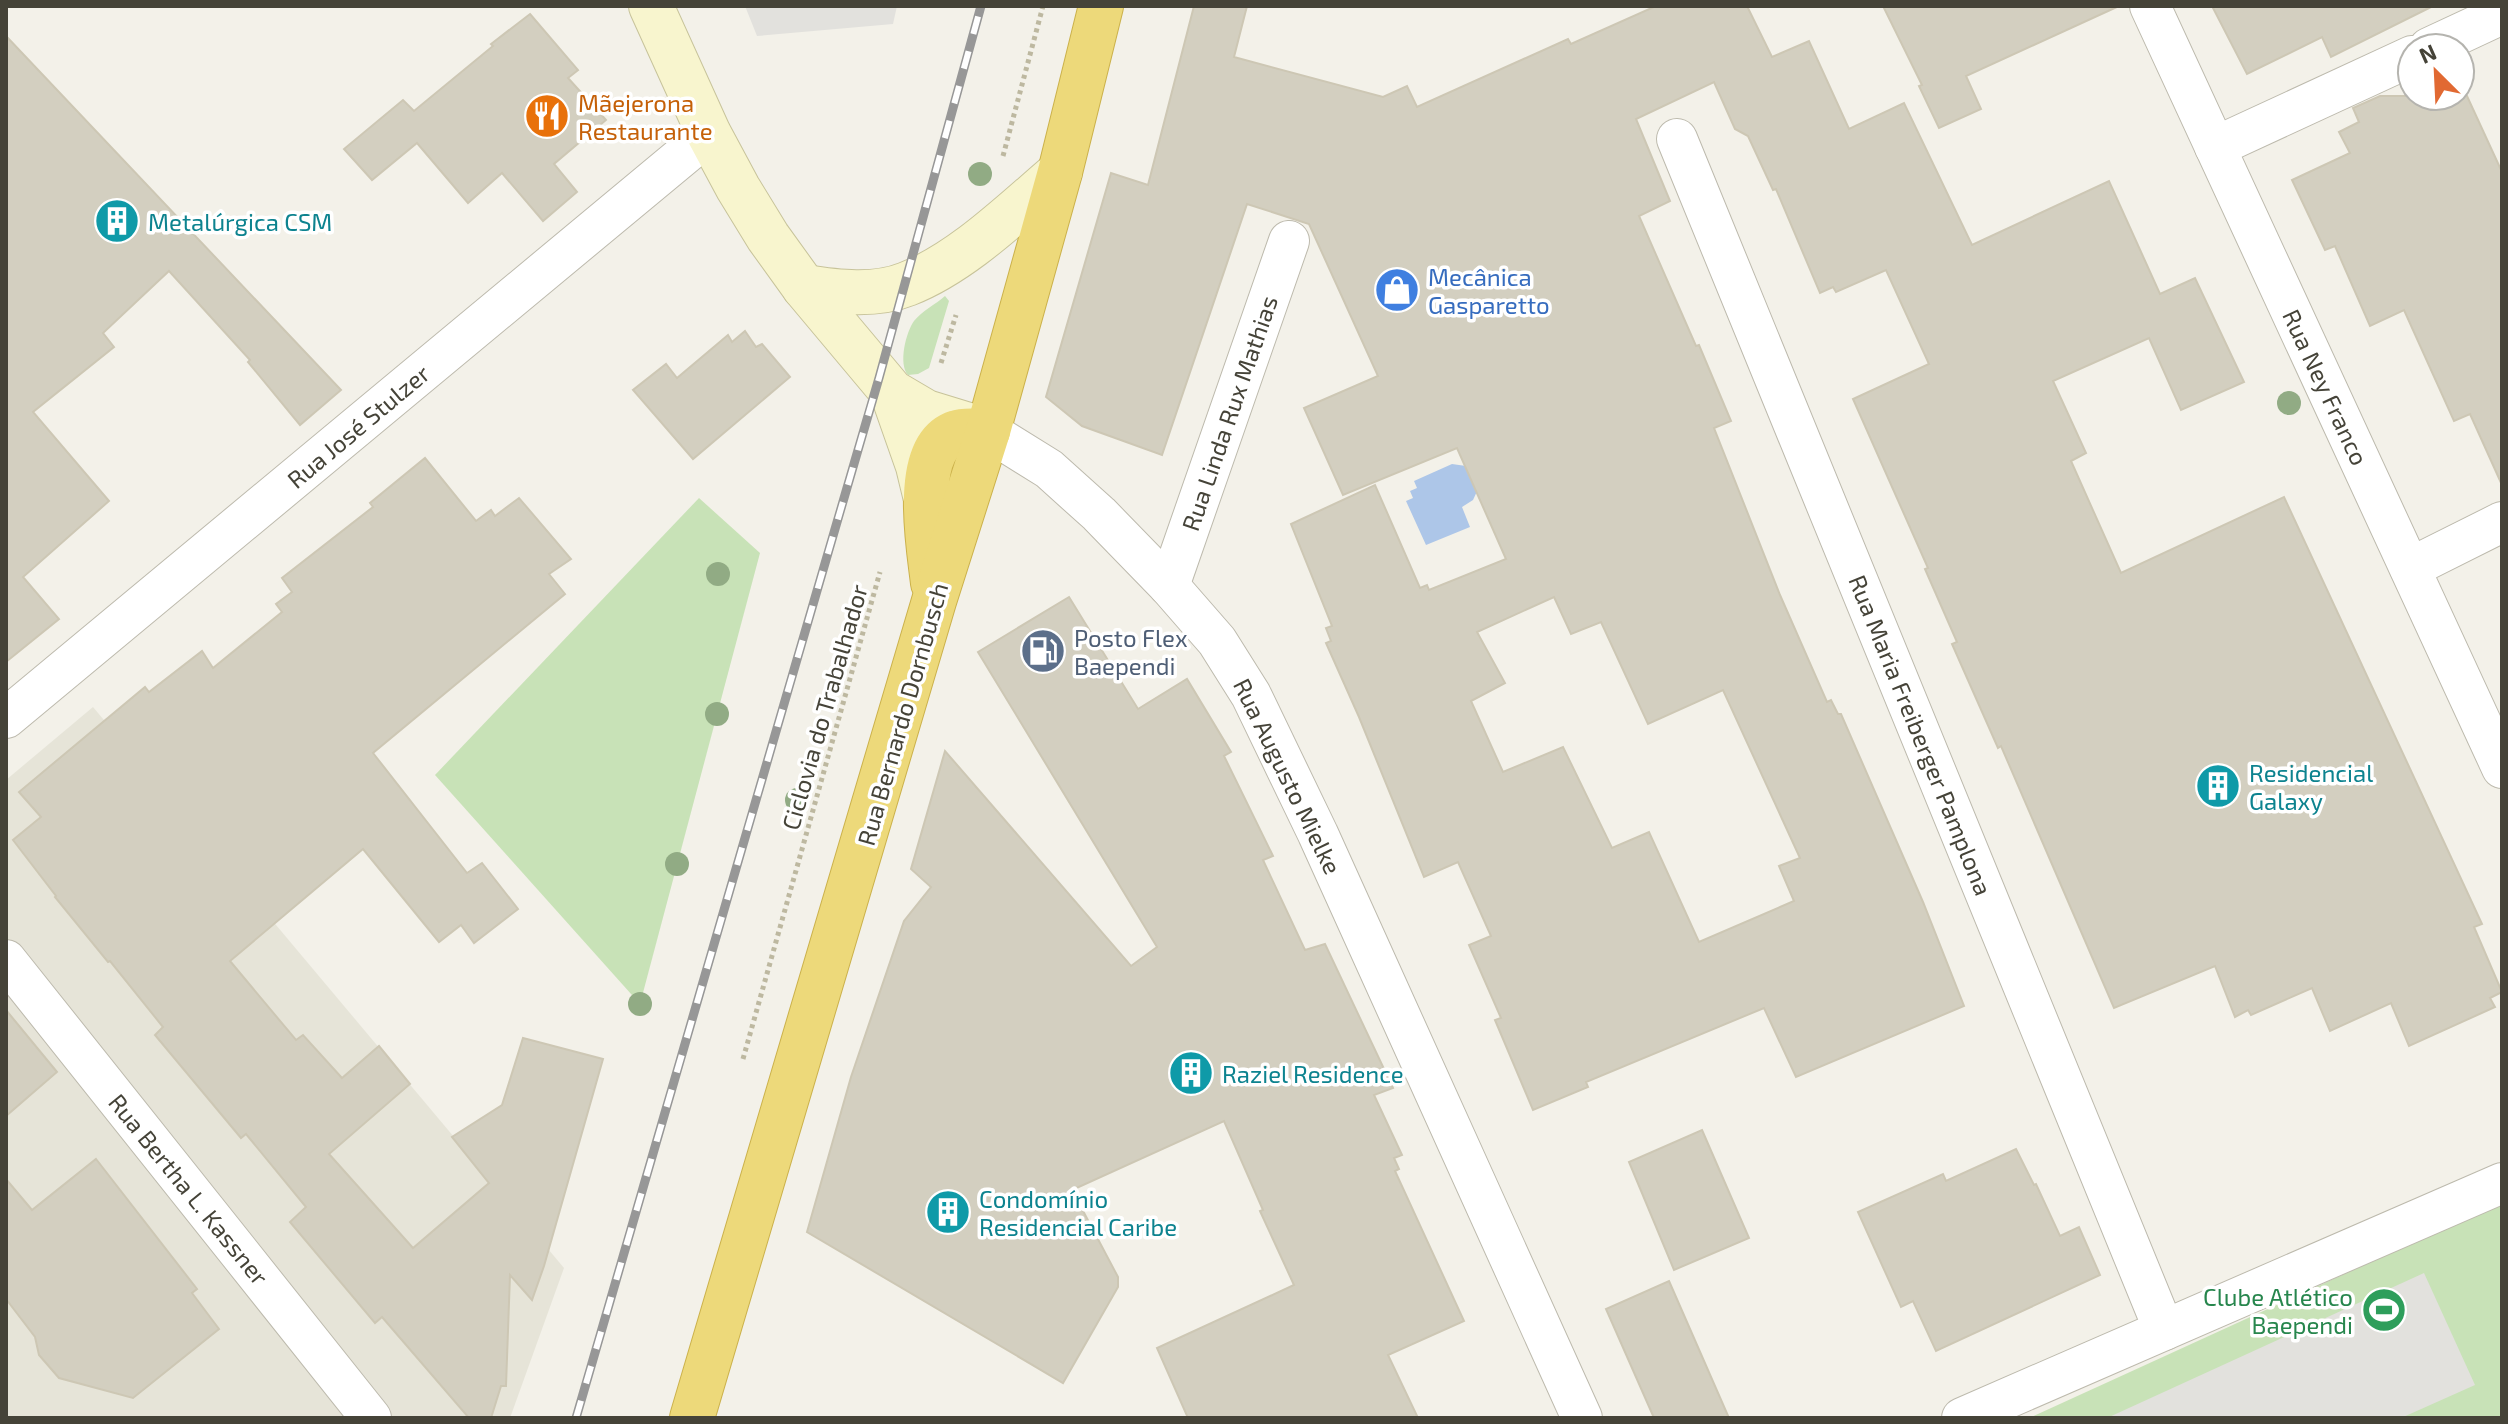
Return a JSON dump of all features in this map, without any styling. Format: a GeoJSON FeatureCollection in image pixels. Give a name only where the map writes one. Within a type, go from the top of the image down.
{"type":"FeatureCollection","features":[{"type":"Feature","properties":{"kind":"highway","name":"Rua Bernardo Dornbusch"},"geometry":{"type":"LineString","coordinates":[[692,1418],[934,601],[988,431],[1060,172],[1101,6]]}},
{"type":"Feature","properties":{"kind":"highway"},"geometry":{"type":"LineString","coordinates":[[934,601],[925,495],[930,467],[936,450],[944,440],[957,432],[988,431]]}},
{"type":"Feature","properties":{"kind":"street"},"geometry":{"type":"LineString","coordinates":[[651,6],[709,134],[768,237],[804,287],[909,402],[925,495]]}},
{"type":"Feature","properties":{"kind":"street","name":"Rua Ney Franco"},"geometry":{"type":"LineString","coordinates":[[2150,6],[2502,768]]}},
{"type":"Feature","properties":{"kind":"street"},"geometry":{"type":"LineString","coordinates":[[2463,32],[2502,14]]}},
{"type":"Feature","properties":{"kind":"street"},"geometry":{"type":"LineString","coordinates":[[2215,147],[2396,63]]}},
{"type":"Feature","properties":{"kind":"street","name":"Rua José Stulzer"},"geometry":{"type":"LineString","coordinates":[[6,718],[709,134]]}},
{"type":"Feature","properties":{"kind":"street","name":"Rua Maria Freiberger Pamplona"},"geometry":{"type":"LineString","coordinates":[[1677,139],[2164,1330]]}},
{"type":"Feature","properties":{"kind":"street"},"geometry":{"type":"LineString","coordinates":[[804,287],[840,293],[906,285],[979,240],[1060,172]]}},
{"type":"Feature","properties":{"kind":"street","name":"Rua Linda Rux Mathias"},"geometry":{"type":"LineString","coordinates":[[1169,586],[1289,241]]}},
{"type":"Feature","properties":{"kind":"street","name":"Rua Augusto Mielke"},"geometry":{"type":"LineString","coordinates":[[909,402],[988,431],[1049,469],[1099,514],[1217,641],[1269,729],[1325,848],[1582,1418]]}},
{"type":"Feature","properties":{"kind":"street"},"geometry":{"type":"LineString","coordinates":[[2410,568],[2502,522]]}},
{"type":"Feature","properties":{"kind":"street","name":"Rua Bertha L. Kassner"},"geometry":{"type":"LineString","coordinates":[[6,960],[371,1418]]}},
{"type":"Feature","properties":{"kind":"street"},"geometry":{"type":"LineString","coordinates":[[1962,1418],[2502,1183]]}},
{"type":"Feature","properties":{"kind":"path"},"geometry":{"type":"LineString","coordinates":[[1001,164],[1043,6]]}},
{"type":"Feature","properties":{"kind":"path"},"geometry":{"type":"LineString","coordinates":[[909,402],[958,310]]}},
{"type":"Feature","properties":{"kind":"path","name":"Ciclovia do Trabalhador"},"geometry":{"type":"LineString","coordinates":[[740,1069],[882,568]]}},
{"type":"Feature","properties":{"kind":"shaded area"},"geometry":{"type":"Polygon","coordinates":[[[745,6],[897,6],[893,24],[757,36],[745,6]]]}},
{"type":"Feature","properties":{"kind":"shaded area"},"geometry":{"type":"Polygon","coordinates":[[[93,707],[564,1268],[510,1418],[6,1418],[6,780],[93,707]]]}},
{"type":"Feature","properties":{"kind":"shaded area"},"geometry":{"type":"Polygon","coordinates":[[[2424,1273],[2475,1385],[2401,1418],[2107,1418],[2424,1273]]]}},
{"type":"Feature","properties":{"kind":"green space"},"geometry":{"type":"Polygon","coordinates":[[[945,296],[949,301],[929,368],[908,375],[903,356],[911,326],[945,296]]]}},
{"type":"Feature","properties":{"kind":"green space"},"geometry":{"type":"Polygon","coordinates":[[[699,498],[760,553],[640,1004],[435,775],[699,498]]]}},
{"type":"Feature","properties":{"kind":"green space","name":"Clube Atlético Baependi"},"geometry":{"type":"Polygon","coordinates":[[[2502,1202],[2502,1418],[2029,1418],[2502,1202]]]}},
{"type":"Feature","properties":{"kind":"water"},"geometry":{"type":"Polygon","coordinates":[[[1452,464],[1466,466],[1479,487],[1473,500],[1462,507],[1470,527],[1426,545],[1406,501],[1413,498],[1410,491],[1417,488],[1414,481],[1452,464]]]}},
{"type":"Feature","properties":{"kind":"building"},"geometry":{"type":"Polygon","coordinates":[[[1194,6],[1247,6],[1234,57],[1383,97],[1407,86],[1417,107],[1568,39],[1571,44],[1656,6],[1747,6],[1772,57],[1809,41],[1849,129],[1904,103],[1972,245],[2109,181],[2160,294],[2195,278],[2244,382],[2181,410],[2149,338],[2053,381],[2086,453],[2071,461],[2121,573],[2284,497],[2482,924],[2474,927],[2502,992],[2490,998],[2495,1007],[2409,1046],[2391,1003],[2330,1031],[2312,988],[2251,1015],[2248,1010],[2235,1017],[2215,966],[2114,1008],[2001,746],[1998,748],[1952,644],[1957,642],[1925,569],[1928,568],[1853,399],[1929,364],[1886,270],[1836,292],[1833,287],[1820,293],[1776,189],[1773,190],[1748,136],[1735,129],[1714,82],[1636,119],[1670,201],[1639,216],[1731,421],[1714,428],[1780,595],[1827,702],[1831,700],[1838,714],[1841,714],[1923,902],[1964,1006],[1796,1077],[1764,1008],[1586,1082],[1588,1087],[1533,1110],[1495,1020],[1501,1018],[1469,945],[1491,936],[1458,862],[1424,877],[1326,643],[1331,641],[1326,628],[1332,626],[1291,524],[1375,485],[1420,588],[1427,585],[1429,590],[1506,559],[1457,448],[1343,495],[1304,408],[1378,376],[1309,224],[1247,204],[1162,455],[1082,426],[1046,397],[1111,173],[1148,185],[1194,6]],[[1554,597],[1477,632],[1505,683],[1471,701],[1503,772],[1563,747],[1612,848],[1649,832],[1699,942],[1794,901],[1779,866],[1800,858],[1723,690],[1648,724],[1601,622],[1571,634],[1554,597]]]}},
{"type":"Feature","properties":{"kind":"building"},"geometry":{"type":"Polygon","coordinates":[[[1883,6],[2119,6],[1966,76],[1981,109],[1939,128],[1919,86],[1922,85],[1883,6]]]}},
{"type":"Feature","properties":{"kind":"building"},"geometry":{"type":"Polygon","coordinates":[[[2212,6],[2433,6],[2331,57],[2322,37],[2247,74],[2212,6]]]}},
{"type":"Feature","properties":{"kind":"building"},"geometry":{"type":"Polygon","coordinates":[[[530,14],[578,70],[568,78],[606,120],[554,164],[577,192],[543,221],[502,173],[468,203],[417,143],[372,180],[344,149],[403,100],[414,111],[530,14]]]}},
{"type":"Feature","properties":{"kind":"building"},"geometry":{"type":"Polygon","coordinates":[[[6,36],[341,390],[300,425],[248,362],[250,360],[169,271],[103,333],[114,347],[33,412],[109,501],[23,577],[59,619],[6,662],[6,36]]]}},
{"type":"Feature","properties":{"kind":"building"},"geometry":{"type":"Polygon","coordinates":[[[2380,96],[2396,96],[2396,112],[2474,112],[2502,172],[2502,485],[2470,414],[2454,421],[2404,310],[2370,326],[2335,246],[2325,250],[2292,180],[2350,153],[2339,132],[2359,122],[2353,108],[2380,96]]]}},
{"type":"Feature","properties":{"kind":"building"},"geometry":{"type":"Polygon","coordinates":[[[745,331],[756,347],[762,344],[790,377],[693,459],[633,390],[666,364],[677,378],[728,335],[732,342],[745,331]]]}},
{"type":"Feature","properties":{"kind":"building"},"geometry":{"type":"Polygon","coordinates":[[[425,458],[476,521],[491,510],[495,516],[519,498],[571,559],[549,574],[565,594],[373,753],[467,873],[482,863],[518,909],[474,943],[461,925],[439,942],[363,849],[230,961],[296,1040],[303,1035],[342,1078],[379,1046],[410,1084],[329,1154],[413,1248],[489,1183],[452,1137],[502,1105],[523,1038],[603,1059],[532,1300],[510,1275],[506,1386],[501,1386],[491,1418],[469,1418],[382,1317],[375,1323],[290,1222],[306,1207],[246,1134],[241,1138],[155,1035],[163,1027],[55,897],[13,840],[41,817],[19,792],[145,687],[149,692],[202,651],[213,668],[282,612],[276,604],[292,592],[282,578],[373,507],[370,503],[425,458]]]}},
{"type":"Feature","properties":{"kind":"building"},"geometry":{"type":"Polygon","coordinates":[[[1069,597],[1138,709],[1187,679],[1231,752],[1224,756],[1273,856],[1263,860],[1305,950],[1325,944],[1393,1088],[1374,1095],[1402,1155],[1394,1158],[1399,1169],[1395,1171],[1464,1321],[1388,1355],[1418,1418],[1188,1418],[1157,1348],[1294,1285],[1224,1121],[1072,1190],[1118,1277],[1118,1287],[1063,1383],[807,1232],[851,1077],[904,921],[931,887],[911,869],[945,751],[1131,966],[1157,947],[978,652],[1069,597]]]}},
{"type":"Feature","properties":{"kind":"building"},"geometry":{"type":"Polygon","coordinates":[[[6,1010],[57,1072],[6,1116],[6,1010]]]}},
{"type":"Feature","properties":{"kind":"building"},"geometry":{"type":"Polygon","coordinates":[[[1702,1130],[1749,1238],[1674,1270],[1629,1162],[1702,1130]]]}},
{"type":"Feature","properties":{"kind":"building"},"geometry":{"type":"Polygon","coordinates":[[[2016,1149],[2060,1236],[2079,1227],[2100,1275],[1936,1351],[1913,1301],[1901,1307],[1858,1212],[1943,1174],[1946,1181],[2016,1149]]]}},
{"type":"Feature","properties":{"kind":"building"},"geometry":{"type":"Polygon","coordinates":[[[96,1159],[197,1289],[192,1293],[219,1329],[133,1398],[59,1378],[39,1355],[35,1337],[6,1299],[6,1179],[32,1210],[96,1159]]]}},
{"type":"Feature","properties":{"kind":"building"},"geometry":{"type":"Polygon","coordinates":[[[1669,1281],[1729,1418],[1654,1418],[1606,1309],[1669,1281]]]}},
{"type":"Feature","properties":{"kind":"railway"},"geometry":{"type":"LineString","coordinates":[[576,1418],[879,378],[981,6]]}},
{"type":"Feature","properties":{"kind":"place","name":"Mãejerona Restaurante"},"geometry":{"type":"Point","coordinates":[547,116]}},
{"type":"Feature","properties":{"kind":"place","name":"Metalúrgica CSM"},"geometry":{"type":"Point","coordinates":[117,221]}},
{"type":"Feature","properties":{"kind":"place","name":"Mecânica Gasparetto"},"geometry":{"type":"Point","coordinates":[1397,290]}},
{"type":"Feature","properties":{"kind":"place","name":"Posto Flex Baependi"},"geometry":{"type":"Point","coordinates":[1043,651]}},
{"type":"Feature","properties":{"kind":"place","name":"Residencial Galaxy"},"geometry":{"type":"Point","coordinates":[2218,786]}},
{"type":"Feature","properties":{"kind":"place","name":"Raziel Residence"},"geometry":{"type":"Point","coordinates":[1191,1073]}},
{"type":"Feature","properties":{"kind":"place","name":"Condomínio Residencial Caribe"},"geometry":{"type":"Point","coordinates":[948,1212]}},
{"type":"Feature","properties":{"kind":"place","name":"Clube Atlético Baependi"},"geometry":{"type":"Point","coordinates":[2384,1310]}}]}
